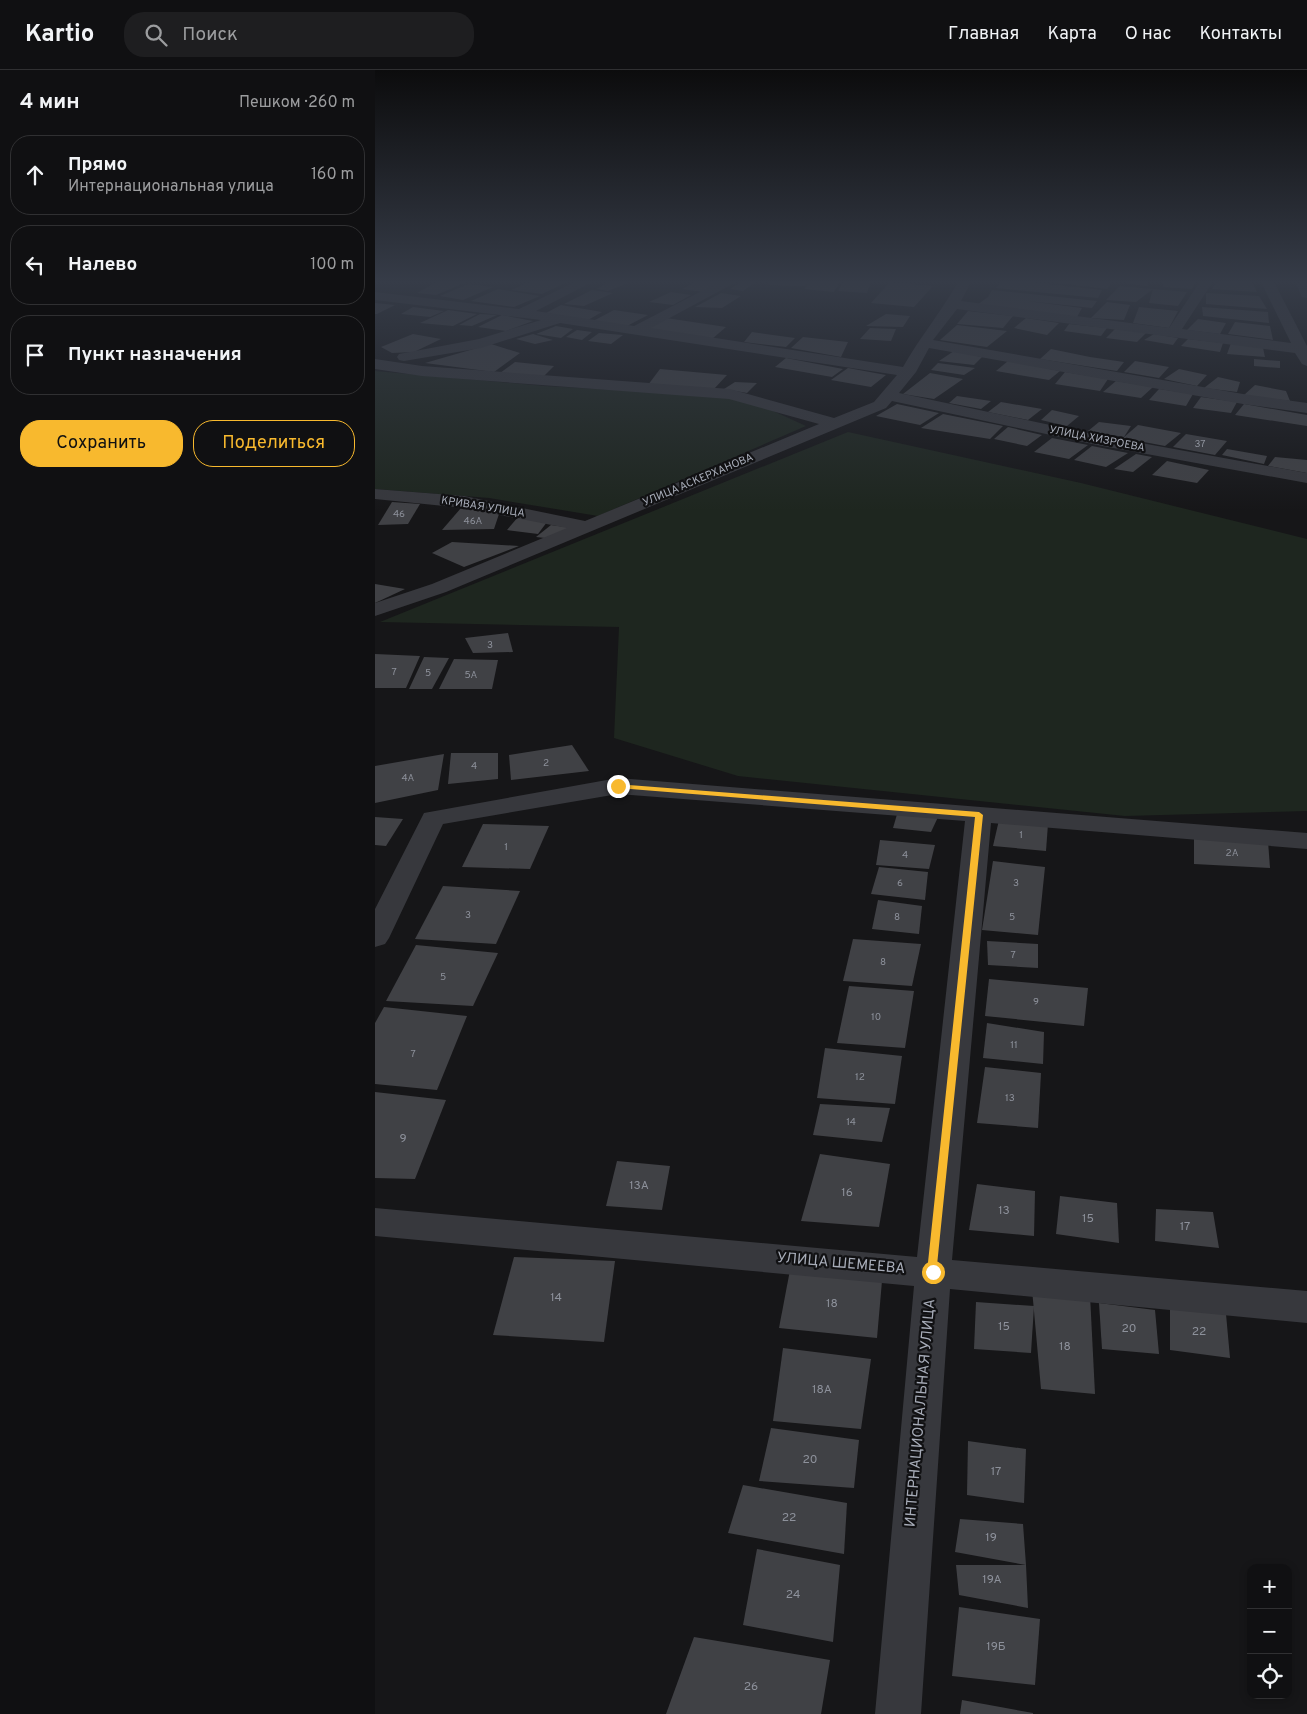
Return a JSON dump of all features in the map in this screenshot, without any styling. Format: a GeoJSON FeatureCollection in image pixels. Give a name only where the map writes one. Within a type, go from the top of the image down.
{"type":"FeatureCollection","features":[{"type":"Feature","properties":{"kind":"street"},"geometry":{"type":"LineString","coordinates":[[375,362],[414,357]]}},
{"type":"Feature","properties":{"kind":"street"},"geometry":{"type":"LineString","coordinates":[[806,357],[908,372]]}},
{"type":"Feature","properties":{"kind":"street","name":"УЛИЦА АСКЕРХАНОВА"},"geometry":{"type":"LineString","coordinates":[[375,610],[439,588],[880,405],[908,372],[916,357]]}},
{"type":"Feature","properties":{"kind":"street"},"geometry":{"type":"LineString","coordinates":[[1002,357],[1243,399],[1307,408]]}},
{"type":"Feature","properties":{"kind":"street"},"geometry":{"type":"LineString","coordinates":[[375,362],[422,370],[730,394],[833,423]]}},
{"type":"Feature","properties":{"kind":"street","name":"УЛИЦА ХИЗРОЕВА"},"geometry":{"type":"LineString","coordinates":[[888,395],[957,412],[1307,478]]}},
{"type":"Feature","properties":{"kind":"street","name":"КРИВАЯ УЛИЦА"},"geometry":{"type":"LineString","coordinates":[[375,494],[464,502],[589,527]]}},
{"type":"Feature","properties":{"kind":"street"},"geometry":{"type":"LineString","coordinates":[[375,938],[433,818],[618,786],[1307,841]]}},
{"type":"Feature","properties":{"kind":"street","name":"ИНТЕРНАЦИОНАЛЬНАЯ УЛИЦА"},"geometry":{"type":"LineString","coordinates":[[898,1714],[933,1272],[979,815]]}},
{"type":"Feature","properties":{"kind":"street","name":"УЛИЦА ШЕМЕЕВА"},"geometry":{"type":"LineString","coordinates":[[375,1222],[1307,1307]]}},
{"type":"Feature","properties":{"kind":"shaded area"},"geometry":{"type":"Polygon","coordinates":[[[375,371],[544,386],[742,397],[806,426],[598,516],[489,498],[375,489],[375,371]]]}},
{"type":"Feature","properties":{"kind":"shaded area"},"geometry":{"type":"Polygon","coordinates":[[[848,432],[1081,483],[1307,539],[1307,811],[1125,816],[738,776],[614,738],[619,627],[380,622],[848,432]]]}},
{"type":"Feature","properties":{"kind":"building"},"geometry":{"type":"Polygon","coordinates":[[[447,357],[515,357],[494,372],[425,363],[447,357]]]}},
{"type":"Feature","properties":{"kind":"building"},"geometry":{"type":"Polygon","coordinates":[[[945,357],[982,357],[974,365],[939,361],[945,357]]]}},
{"type":"Feature","properties":{"kind":"building"},"geometry":{"type":"Polygon","coordinates":[[[1043,357],[1089,357],[1124,362],[1117,371],[1040,359],[1043,357]]]}},
{"type":"Feature","properties":{"kind":"building"},"geometry":{"type":"Polygon","coordinates":[[[786,358],[843,369],[832,377],[775,367],[786,358]]]}},
{"type":"Feature","properties":{"kind":"building"},"geometry":{"type":"Polygon","coordinates":[[[1254,359],[1280,361],[1280,368],[1254,366],[1254,359]]]}},
{"type":"Feature","properties":{"kind":"building"},"geometry":{"type":"Polygon","coordinates":[[[1008,361],[1060,371],[1049,380],[996,371],[1008,361]]]}},
{"type":"Feature","properties":{"kind":"building"},"geometry":{"type":"Polygon","coordinates":[[[1135,361],[1169,367],[1159,378],[1124,372],[1135,361]]]}},
{"type":"Feature","properties":{"kind":"building"},"geometry":{"type":"Polygon","coordinates":[[[515,362],[554,366],[543,377],[500,373],[515,362]]]}},
{"type":"Feature","properties":{"kind":"building"},"geometry":{"type":"Polygon","coordinates":[[[938,363],[975,368],[964,375],[931,370],[938,363]]]}},
{"type":"Feature","properties":{"kind":"building"},"geometry":{"type":"Polygon","coordinates":[[[848,368],[886,375],[871,387],[831,380],[848,368]]]}},
{"type":"Feature","properties":{"kind":"building"},"geometry":{"type":"Polygon","coordinates":[[[660,369],[727,375],[713,390],[648,385],[660,369]]]}},
{"type":"Feature","properties":{"kind":"building"},"geometry":{"type":"Polygon","coordinates":[[[1179,369],[1207,375],[1197,386],[1164,379],[1179,369]]]}},
{"type":"Feature","properties":{"kind":"building"},"geometry":{"type":"Polygon","coordinates":[[[1065,372],[1108,379],[1100,391],[1055,384],[1065,372]]]}},
{"type":"Feature","properties":{"kind":"building"},"geometry":{"type":"Polygon","coordinates":[[[930,373],[963,379],[934,399],[903,394],[930,373]]]}},
{"type":"Feature","properties":{"kind":"building"},"geometry":{"type":"Polygon","coordinates":[[[1218,377],[1240,382],[1237,392],[1204,388],[1218,377]]]}},
{"type":"Feature","properties":{"kind":"building"},"geometry":{"type":"Polygon","coordinates":[[[1116,381],[1153,387],[1141,398],[1103,392],[1116,381]]]}},
{"type":"Feature","properties":{"kind":"building"},"geometry":{"type":"Polygon","coordinates":[[[735,382],[757,383],[747,393],[724,389],[735,382]]]}},
{"type":"Feature","properties":{"kind":"building"},"geometry":{"type":"Polygon","coordinates":[[[1255,385],[1286,391],[1290,401],[1244,395],[1255,385]]]}},
{"type":"Feature","properties":{"kind":"building"},"geometry":{"type":"Polygon","coordinates":[[[1159,389],[1193,394],[1186,406],[1149,400],[1159,389]]]}},
{"type":"Feature","properties":{"kind":"building"},"geometry":{"type":"Polygon","coordinates":[[[957,396],[991,401],[981,409],[949,403],[957,396]]]}},
{"type":"Feature","properties":{"kind":"building"},"geometry":{"type":"Polygon","coordinates":[[[1201,397],[1237,402],[1231,413],[1193,408],[1201,397]]]}},
{"type":"Feature","properties":{"kind":"building"},"geometry":{"type":"Polygon","coordinates":[[[1001,402],[1042,409],[1028,420],[988,412],[1001,402]]]}},
{"type":"Feature","properties":{"kind":"building"},"geometry":{"type":"Polygon","coordinates":[[[897,404],[939,413],[920,425],[876,416],[897,404]]]}},
{"type":"Feature","properties":{"kind":"building"},"geometry":{"type":"Polygon","coordinates":[[[1244,404],[1307,415],[1307,426],[1235,415],[1244,404]]]}},
{"type":"Feature","properties":{"kind":"building"},"geometry":{"type":"Polygon","coordinates":[[[1052,410],[1079,416],[1067,426],[1041,420],[1052,410]]]}},
{"type":"Feature","properties":{"kind":"building"},"geometry":{"type":"Polygon","coordinates":[[[943,414],[1003,426],[990,439],[921,428],[943,414]]]}},
{"type":"Feature","properties":{"kind":"building"},"geometry":{"type":"Polygon","coordinates":[[[1099,422],[1131,426],[1124,437],[1088,431],[1099,422]]]}},
{"type":"Feature","properties":{"kind":"building"},"geometry":{"type":"Polygon","coordinates":[[[1138,425],[1181,433],[1165,446],[1123,438],[1138,425]]]}},
{"type":"Feature","properties":{"kind":"building"},"geometry":{"type":"Polygon","coordinates":[[[1008,427],[1042,435],[1027,446],[994,439],[1008,427]]]}},
{"type":"Feature","properties":{"kind":"building"},"geometry":{"type":"Polygon","coordinates":[[[1186,434],[1227,441],[1215,455],[1173,447],[1186,434]]]}},
{"type":"Feature","properties":{"kind":"building"},"geometry":{"type":"Polygon","coordinates":[[[1052,438],[1088,445],[1069,459],[1034,452],[1052,438]]]}},
{"type":"Feature","properties":{"kind":"building"},"geometry":{"type":"Polygon","coordinates":[[[1092,446],[1128,453],[1106,467],[1074,460],[1092,446]]]}},
{"type":"Feature","properties":{"kind":"building"},"geometry":{"type":"Polygon","coordinates":[[[1227,449],[1267,456],[1264,464],[1222,455],[1227,449]]]}},
{"type":"Feature","properties":{"kind":"building"},"geometry":{"type":"Polygon","coordinates":[[[1136,454],[1152,457],[1133,472],[1114,469],[1136,454]]]}},
{"type":"Feature","properties":{"kind":"building"},"geometry":{"type":"Polygon","coordinates":[[[1275,457],[1307,460],[1307,473],[1268,466],[1275,457]]]}},
{"type":"Feature","properties":{"kind":"building"},"geometry":{"type":"Polygon","coordinates":[[[1167,461],[1209,470],[1197,483],[1152,475],[1167,461]]]}},
{"type":"Feature","properties":{"kind":"building"},"geometry":{"type":"Polygon","coordinates":[[[392,502],[420,504],[408,524],[378,525],[392,502]]]}},
{"type":"Feature","properties":{"kind":"building"},"geometry":{"type":"Polygon","coordinates":[[[461,508],[499,514],[494,529],[442,530],[461,508]]]}},
{"type":"Feature","properties":{"kind":"building"},"geometry":{"type":"Polygon","coordinates":[[[518,517],[547,522],[538,534],[507,530],[518,517]]]}},
{"type":"Feature","properties":{"kind":"building"},"geometry":{"type":"Polygon","coordinates":[[[551,525],[573,528],[545,538],[536,537],[551,525]]]}},
{"type":"Feature","properties":{"kind":"building"},"geometry":{"type":"Polygon","coordinates":[[[452,542],[519,546],[464,567],[432,553],[452,542]]]}},
{"type":"Feature","properties":{"kind":"building"},"geometry":{"type":"Polygon","coordinates":[[[375,584],[405,589],[375,603],[375,584]]]}},
{"type":"Feature","properties":{"kind":"building"},"geometry":{"type":"Polygon","coordinates":[[[508,633],[513,652],[473,653],[465,638],[508,633]]]}},
{"type":"Feature","properties":{"kind":"building"},"geometry":{"type":"Polygon","coordinates":[[[375,654],[420,656],[406,688],[375,688],[375,654]]]}},
{"type":"Feature","properties":{"kind":"building"},"geometry":{"type":"Polygon","coordinates":[[[424,657],[449,658],[432,689],[409,689],[424,657]]]}},
{"type":"Feature","properties":{"kind":"building"},"geometry":{"type":"Polygon","coordinates":[[[454,659],[498,660],[492,689],[439,689],[454,659]]]}},
{"type":"Feature","properties":{"kind":"building"},"geometry":{"type":"Polygon","coordinates":[[[572,745],[589,771],[511,780],[509,755],[572,745]]]}},
{"type":"Feature","properties":{"kind":"building"},"geometry":{"type":"Polygon","coordinates":[[[451,753],[498,753],[498,779],[448,784],[451,753]]]}},
{"type":"Feature","properties":{"kind":"building"},"geometry":{"type":"Polygon","coordinates":[[[444,754],[438,790],[375,803],[375,766],[444,754]]]}},
{"type":"Feature","properties":{"kind":"building"},"geometry":{"type":"Polygon","coordinates":[[[898,811],[939,815],[931,832],[893,828],[898,811]]]}},
{"type":"Feature","properties":{"kind":"building"},"geometry":{"type":"Polygon","coordinates":[[[375,817],[403,819],[386,846],[375,845],[375,817]]]}},
{"type":"Feature","properties":{"kind":"building"},"geometry":{"type":"Polygon","coordinates":[[[999,820],[1048,824],[1046,851],[993,846],[999,820]]]}},
{"type":"Feature","properties":{"kind":"building"},"geometry":{"type":"Polygon","coordinates":[[[483,824],[549,826],[530,869],[462,867],[483,824]]]}},
{"type":"Feature","properties":{"kind":"building"},"geometry":{"type":"Polygon","coordinates":[[[1194,835],[1268,841],[1270,868],[1194,864],[1194,835]]]}},
{"type":"Feature","properties":{"kind":"building"},"geometry":{"type":"Polygon","coordinates":[[[880,840],[935,845],[929,869],[876,865],[880,840]]]}},
{"type":"Feature","properties":{"kind":"building"},"geometry":{"type":"Polygon","coordinates":[[[993,861],[1045,867],[1038,935],[982,930],[993,861]]]}},
{"type":"Feature","properties":{"kind":"building"},"geometry":{"type":"Polygon","coordinates":[[[879,867],[928,872],[925,900],[871,894],[879,867]]]}},
{"type":"Feature","properties":{"kind":"building"},"geometry":{"type":"Polygon","coordinates":[[[443,886],[520,891],[496,944],[415,939],[443,886]]]}},
{"type":"Feature","properties":{"kind":"building"},"geometry":{"type":"Polygon","coordinates":[[[878,900],[922,906],[919,934],[872,929],[878,900]]]}},
{"type":"Feature","properties":{"kind":"building"},"geometry":{"type":"Polygon","coordinates":[[[853,939],[921,944],[912,986],[843,981],[853,939]]]}},
{"type":"Feature","properties":{"kind":"building"},"geometry":{"type":"Polygon","coordinates":[[[987,941],[1038,944],[1038,968],[988,965],[987,941]]]}},
{"type":"Feature","properties":{"kind":"building"},"geometry":{"type":"Polygon","coordinates":[[[416,945],[498,953],[473,1006],[386,1001],[416,945]]]}},
{"type":"Feature","properties":{"kind":"building"},"geometry":{"type":"Polygon","coordinates":[[[989,979],[1088,988],[1084,1026],[985,1016],[989,979]]]}},
{"type":"Feature","properties":{"kind":"building"},"geometry":{"type":"Polygon","coordinates":[[[849,986],[914,991],[905,1048],[837,1043],[849,986]]]}},
{"type":"Feature","properties":{"kind":"building"},"geometry":{"type":"Polygon","coordinates":[[[384,1007],[467,1016],[437,1090],[375,1084],[375,1023],[384,1007]]]}},
{"type":"Feature","properties":{"kind":"building"},"geometry":{"type":"Polygon","coordinates":[[[987,1023],[1044,1032],[1043,1064],[983,1058],[987,1023]]]}},
{"type":"Feature","properties":{"kind":"building"},"geometry":{"type":"Polygon","coordinates":[[[825,1048],[902,1056],[895,1104],[817,1098],[825,1048]]]}},
{"type":"Feature","properties":{"kind":"building"},"geometry":{"type":"Polygon","coordinates":[[[985,1067],[1041,1073],[1038,1128],[977,1123],[985,1067]]]}},
{"type":"Feature","properties":{"kind":"building"},"geometry":{"type":"Polygon","coordinates":[[[375,1092],[446,1100],[415,1179],[375,1178],[375,1092]]]}},
{"type":"Feature","properties":{"kind":"building"},"geometry":{"type":"Polygon","coordinates":[[[820,1104],[890,1108],[882,1142],[813,1135],[820,1104]]]}},
{"type":"Feature","properties":{"kind":"building"},"geometry":{"type":"Polygon","coordinates":[[[820,1154],[890,1164],[879,1227],[801,1221],[820,1154]]]}},
{"type":"Feature","properties":{"kind":"building"},"geometry":{"type":"Polygon","coordinates":[[[617,1161],[670,1166],[662,1210],[606,1206],[617,1161]]]}},
{"type":"Feature","properties":{"kind":"building"},"geometry":{"type":"Polygon","coordinates":[[[977,1184],[1035,1191],[1034,1236],[969,1230],[977,1184]]]}},
{"type":"Feature","properties":{"kind":"building"},"geometry":{"type":"Polygon","coordinates":[[[1060,1196],[1117,1203],[1119,1243],[1056,1234],[1060,1196]]]}},
{"type":"Feature","properties":{"kind":"building"},"geometry":{"type":"Polygon","coordinates":[[[1156,1209],[1213,1212],[1219,1248],[1155,1241],[1156,1209]]]}},
{"type":"Feature","properties":{"kind":"building"},"geometry":{"type":"Polygon","coordinates":[[[514,1257],[615,1261],[604,1342],[493,1335],[514,1257]]]}},
{"type":"Feature","properties":{"kind":"building"},"geometry":{"type":"Polygon","coordinates":[[[790,1270],[882,1281],[877,1338],[779,1328],[790,1270]]]}},
{"type":"Feature","properties":{"kind":"building"},"geometry":{"type":"Polygon","coordinates":[[[1032,1289],[1090,1295],[1095,1394],[1041,1389],[1032,1289]]]}},
{"type":"Feature","properties":{"kind":"building"},"geometry":{"type":"Polygon","coordinates":[[[976,1302],[1034,1306],[1031,1353],[974,1349],[976,1302]]]}},
{"type":"Feature","properties":{"kind":"building"},"geometry":{"type":"Polygon","coordinates":[[[1099,1303],[1155,1310],[1159,1354],[1102,1349],[1099,1303]]]}},
{"type":"Feature","properties":{"kind":"building"},"geometry":{"type":"Polygon","coordinates":[[[1170,1309],[1226,1314],[1230,1358],[1170,1350],[1170,1309]]]}},
{"type":"Feature","properties":{"kind":"building"},"geometry":{"type":"Polygon","coordinates":[[[783,1348],[871,1359],[861,1429],[773,1421],[783,1348]]]}},
{"type":"Feature","properties":{"kind":"building"},"geometry":{"type":"Polygon","coordinates":[[[771,1428],[859,1440],[854,1488],[759,1481],[771,1428]]]}},
{"type":"Feature","properties":{"kind":"building"},"geometry":{"type":"Polygon","coordinates":[[[968,1441],[1026,1449],[1024,1503],[967,1495],[968,1441]]]}},
{"type":"Feature","properties":{"kind":"building"},"geometry":{"type":"Polygon","coordinates":[[[743,1485],[847,1503],[844,1554],[728,1533],[743,1485]]]}},
{"type":"Feature","properties":{"kind":"building"},"geometry":{"type":"Polygon","coordinates":[[[960,1519],[1023,1524],[1026,1565],[955,1552],[960,1519]]]}},
{"type":"Feature","properties":{"kind":"building"},"geometry":{"type":"Polygon","coordinates":[[[757,1549],[840,1565],[833,1642],[743,1625],[757,1549]]]}},
{"type":"Feature","properties":{"kind":"building"},"geometry":{"type":"Polygon","coordinates":[[[956,1565],[1026,1565],[1028,1608],[959,1595],[956,1565]]]}},
{"type":"Feature","properties":{"kind":"building"},"geometry":{"type":"Polygon","coordinates":[[[959,1607],[1040,1619],[1035,1685],[952,1676],[959,1607]]]}},
{"type":"Feature","properties":{"kind":"building"},"geometry":{"type":"Polygon","coordinates":[[[694,1637],[830,1660],[821,1714],[666,1714],[694,1637]]]}},
{"type":"Feature","properties":{"kind":"building"},"geometry":{"type":"Polygon","coordinates":[[[962,1700],[1033,1713],[1033,1714],[960,1714],[962,1700]]]}},
{"type":"Feature","properties":{"kind":"route"},"geometry":{"type":"LineString","coordinates":[[618,786],[979,815],[933,1272]]}}]}
